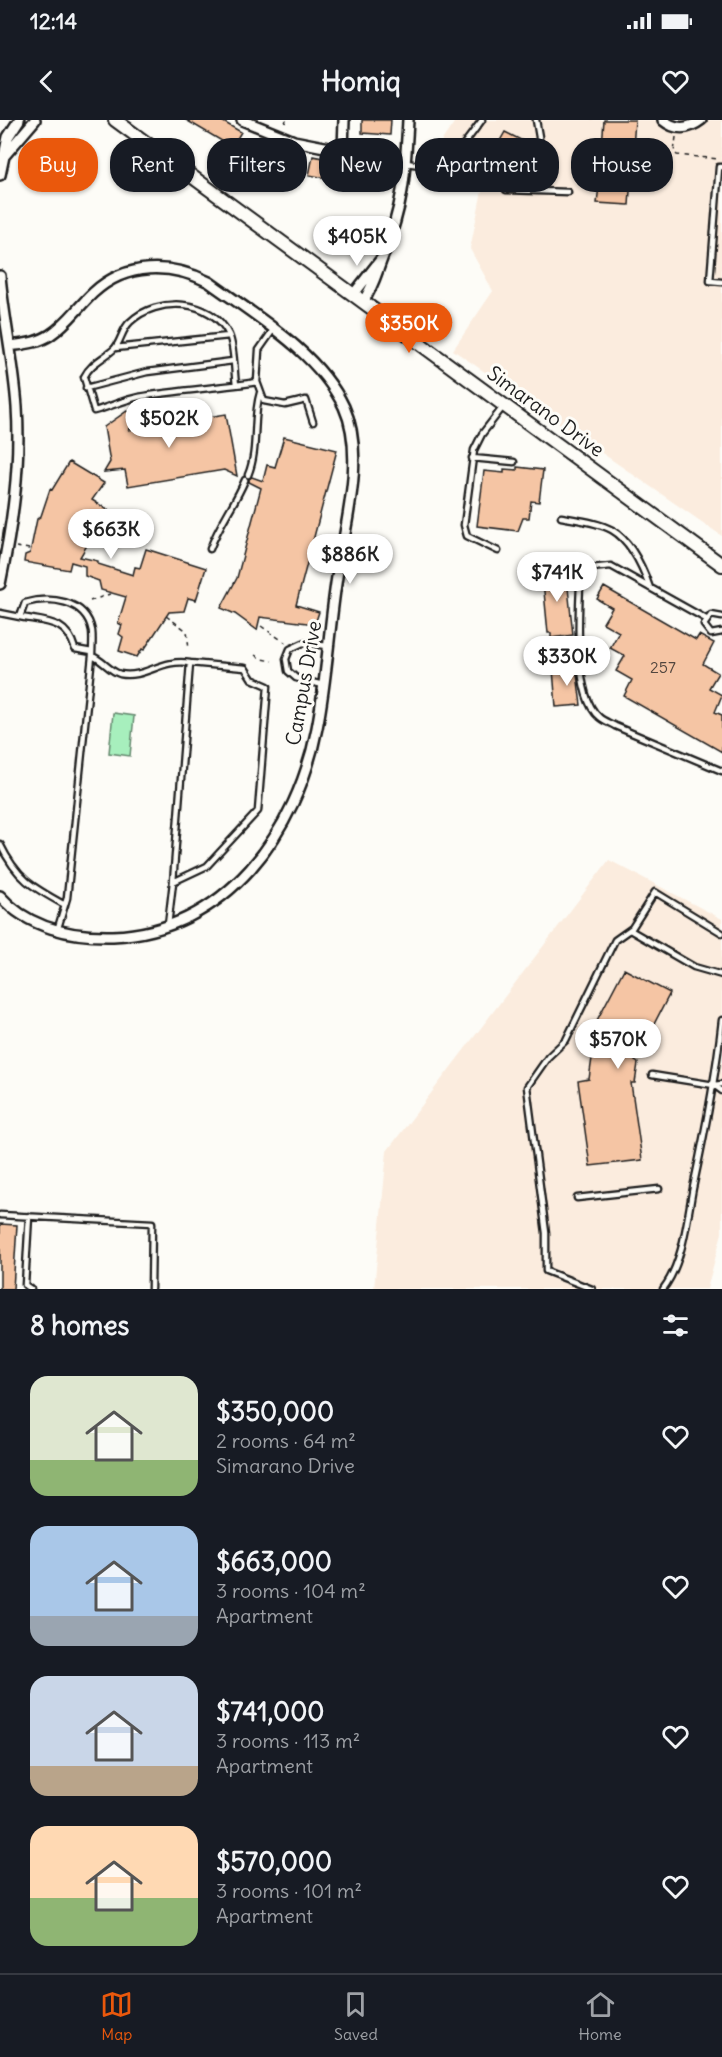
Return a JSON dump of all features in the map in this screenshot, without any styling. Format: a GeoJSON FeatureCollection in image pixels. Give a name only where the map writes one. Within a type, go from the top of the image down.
{"type":"FeatureCollection","features":[{"type":"Feature","properties":{"kind":"street"},"geometry":{"type":"LineString","coordinates":[[0,175],[2,156],[8,137],[19,120]]}},
{"type":"Feature","properties":{"kind":"street"},"geometry":{"type":"LineString","coordinates":[[2,156],[35,120]]}},
{"type":"Feature","properties":{"kind":"street","name":"Simarano Drive"},"geometry":{"type":"LineString","coordinates":[[115,120],[722,565]]}},
{"type":"Feature","properties":{"kind":"street"},"geometry":{"type":"LineString","coordinates":[[242,120],[289,139],[319,145]]}},
{"type":"Feature","properties":{"kind":"street"},"geometry":{"type":"LineString","coordinates":[[343,138],[344,120]]}},
{"type":"Feature","properties":{"kind":"street"},"geometry":{"type":"LineString","coordinates":[[358,299],[382,258],[402,203],[408,120]]}},
{"type":"Feature","properties":{"kind":"street"},"geometry":{"type":"LineString","coordinates":[[663,120],[680,128],[692,126],[701,120]]}},
{"type":"Feature","properties":{"kind":"street","name":"Campus Drive"},"geometry":{"type":"LineString","coordinates":[[0,896],[36,923],[57,931],[76,934],[124,935],[168,925],[208,906],[232,890],[267,851],[281,828],[303,777],[317,729],[349,504],[354,452],[353,436],[344,406],[318,366],[209,282],[176,269],[155,267],[118,276],[93,292],[71,317],[48,336],[10,346]]}},
{"type":"Feature","properties":{"kind":"street"},"geometry":{"type":"LineString","coordinates":[[0,276],[17,410],[15,506],[0,584]]}},
{"type":"Feature","properties":{"kind":"lane"},"geometry":{"type":"LineString","coordinates":[[406,163],[433,165],[448,159],[460,149],[482,120]]}},
{"type":"Feature","properties":{"kind":"lane"},"geometry":{"type":"LineString","coordinates":[[536,120],[539,138]]}},
{"type":"Feature","properties":{"kind":"lane"},"geometry":{"type":"LineString","coordinates":[[722,167],[719,167],[710,281],[722,282]]}},
{"type":"Feature","properties":{"kind":"lane"},"geometry":{"type":"LineString","coordinates":[[559,191],[568,192]]}},
{"type":"Feature","properties":{"kind":"lane"},"geometry":{"type":"LineString","coordinates":[[236,385],[230,336],[202,309],[189,305],[164,304],[142,313],[130,322],[115,348],[88,369],[84,377],[94,411],[138,397],[236,385],[257,382]]}},
{"type":"Feature","properties":{"kind":"lane"},"geometry":{"type":"LineString","coordinates":[[273,330],[259,350],[257,382],[260,393],[264,401],[285,405],[306,400],[313,422]]}},
{"type":"Feature","properties":{"kind":"lane"},"geometry":{"type":"LineString","coordinates":[[115,348],[230,336]]}},
{"type":"Feature","properties":{"kind":"lane"},"geometry":{"type":"LineString","coordinates":[[86,388],[147,372],[233,361]]}},
{"type":"Feature","properties":{"kind":"lane"},"geometry":{"type":"LineString","coordinates":[[210,549],[219,525],[236,501],[253,456],[256,405],[260,393]]}},
{"type":"Feature","properties":{"kind":"lane"},"geometry":{"type":"LineString","coordinates":[[498,551],[467,536],[464,525],[472,458],[482,434],[504,405]]}},
{"type":"Feature","properties":{"kind":"lane"},"geometry":{"type":"LineString","coordinates":[[472,458],[514,462]]}},
{"type":"Feature","properties":{"kind":"lane"},"geometry":{"type":"LineString","coordinates":[[561,517],[610,529],[619,536],[643,567],[650,588]]}},
{"type":"Feature","properties":{"kind":"lane"},"geometry":{"type":"LineString","coordinates":[[706,619],[611,566],[581,569],[577,627],[580,661],[589,704],[599,717],[615,726],[722,771]]}},
{"type":"Feature","properties":{"kind":"lane"},"geometry":{"type":"LineString","coordinates":[[20,617],[25,603],[47,598],[72,604],[84,615],[92,630],[93,654],[65,905],[57,931]]}},
{"type":"Feature","properties":{"kind":"lane"},"geometry":{"type":"LineString","coordinates":[[0,613],[63,627],[70,633],[75,649],[93,654],[121,674],[134,674],[176,660],[245,668],[252,679],[268,686],[258,812],[207,866],[173,882]]}},
{"type":"Feature","properties":{"kind":"lane"},"geometry":{"type":"LineString","coordinates":[[722,617],[715,614],[706,619],[704,626],[708,633],[715,635],[722,633]]}},
{"type":"Feature","properties":{"kind":"lane"},"geometry":{"type":"LineString","coordinates":[[323,685],[296,678],[288,671],[286,659],[290,649],[303,643],[328,646]]}},
{"type":"Feature","properties":{"kind":"lane"},"geometry":{"type":"LineString","coordinates":[[168,925],[190,663]]}},
{"type":"Feature","properties":{"kind":"lane"},"geometry":{"type":"LineString","coordinates":[[0,844],[12,868],[28,885],[65,905]]}},
{"type":"Feature","properties":{"kind":"lane"},"geometry":{"type":"LineString","coordinates":[[592,1289],[546,1271],[546,1233],[527,1086],[548,1057],[566,1040],[615,940],[630,930],[655,892],[722,933]]}},
{"type":"Feature","properties":{"kind":"lane"},"geometry":{"type":"LineString","coordinates":[[630,930],[694,967],[722,975]]}},
{"type":"Feature","properties":{"kind":"lane"},"geometry":{"type":"LineString","coordinates":[[663,1289],[668,1282],[683,1238],[714,1085],[722,1020]]}},
{"type":"Feature","properties":{"kind":"lane"},"geometry":{"type":"LineString","coordinates":[[652,1075],[714,1085],[722,1084]]}},
{"type":"Feature","properties":{"kind":"lane"},"geometry":{"type":"LineString","coordinates":[[714,1085],[722,1090]]}},
{"type":"Feature","properties":{"kind":"lane"},"geometry":{"type":"LineString","coordinates":[[577,1198],[659,1189]]}},
{"type":"Feature","properties":{"kind":"lane"},"geometry":{"type":"LineString","coordinates":[[0,1215],[152,1223],[151,1289]]}},
{"type":"Feature","properties":{"kind":"lane"},"geometry":{"type":"LineString","coordinates":[[29,1216],[25,1285],[32,1289]]}},
{"type":"Feature","properties":{"kind":"path"},"geometry":{"type":"LineString","coordinates":[[676,136],[674,152],[677,155],[722,160]]}},
{"type":"Feature","properties":{"kind":"path"},"geometry":{"type":"LineString","coordinates":[[15,546],[30,549]]}},
{"type":"Feature","properties":{"kind":"path"},"geometry":{"type":"LineString","coordinates":[[90,601],[110,594]]}},
{"type":"Feature","properties":{"kind":"path"},"geometry":{"type":"LineString","coordinates":[[166,616],[187,631],[189,650]]}},
{"type":"Feature","properties":{"kind":"path"},"geometry":{"type":"LineString","coordinates":[[261,626],[286,643]]}},
{"type":"Feature","properties":{"kind":"path"},"geometry":{"type":"LineString","coordinates":[[255,655],[272,661]]}},
{"type":"Feature","properties":{"kind":"shaded area"},"geometry":{"type":"Polygon","coordinates":[[[456,120],[722,120],[722,536],[453,350],[493,291],[470,249],[482,192],[559,192],[559,138],[444,138],[456,120]]]}},
{"type":"Feature","properties":{"kind":"shaded area"},"geometry":{"type":"Polygon","coordinates":[[[609,860],[722,919],[722,1233],[707,1289],[374,1289],[387,1151],[609,860]]]}},
{"type":"Feature","properties":{"kind":"green space"},"geometry":{"type":"Polygon","coordinates":[[[113,713],[134,716],[130,756],[109,753],[113,713]]]}},
{"type":"Feature","properties":{"kind":"building"},"geometry":{"type":"Polygon","coordinates":[[[186,120],[220,120],[241,132],[237,138],[217,138],[186,120]]]}},
{"type":"Feature","properties":{"kind":"building"},"geometry":{"type":"Polygon","coordinates":[[[362,120],[391,120],[390,135],[362,133],[362,120]]]}},
{"type":"Feature","properties":{"kind":"building"},"geometry":{"type":"Polygon","coordinates":[[[604,120],[635,120],[634,138],[603,138],[604,120]]]}},
{"type":"Feature","properties":{"kind":"building"},"geometry":{"type":"Polygon","coordinates":[[[505,132],[517,138],[502,138],[505,132]]]}},
{"type":"Feature","properties":{"kind":"building"},"geometry":{"type":"Polygon","coordinates":[[[313,156],[319,157],[319,177],[309,175],[313,156]]]}},
{"type":"Feature","properties":{"kind":"building"},"geometry":{"type":"Polygon","coordinates":[[[598,192],[630,192],[629,205],[597,203],[598,192]]]}},
{"type":"Feature","properties":{"kind":"building"},"geometry":{"type":"Polygon","coordinates":[[[127,411],[137,417],[129,430],[226,414],[237,476],[224,470],[128,486],[125,470],[104,472],[110,462],[104,427],[127,411]]]}},
{"type":"Feature","properties":{"kind":"building"},"geometry":{"type":"Polygon","coordinates":[[[284,437],[337,450],[296,605],[319,612],[315,624],[260,617],[257,630],[235,614],[221,608],[237,578],[261,488],[249,482],[249,479],[252,477],[263,481],[267,465],[275,467],[284,437]]]}},
{"type":"Feature","properties":{"kind":"building"},"geometry":{"type":"Polygon","coordinates":[[[69,462],[104,483],[92,500],[108,510],[80,557],[98,561],[98,564],[133,575],[135,567],[140,568],[146,549],[206,568],[196,600],[188,598],[184,611],[169,612],[137,657],[119,651],[123,637],[119,634],[122,625],[118,623],[126,597],[101,590],[99,581],[85,576],[85,566],[71,562],[69,570],[24,562],[25,555],[30,553],[37,519],[41,516],[50,489],[52,490],[69,462]]]}},
{"type":"Feature","properties":{"kind":"building"},"geometry":{"type":"Polygon","coordinates":[[[517,467],[543,470],[539,502],[531,501],[529,518],[523,518],[518,531],[477,526],[484,471],[504,473],[504,469],[517,470],[517,467]]]}},
{"type":"Feature","properties":{"kind":"building"},"geometry":{"type":"Polygon","coordinates":[[[566,569],[573,635],[551,638],[551,633],[548,633],[542,571],[566,569]]]}},
{"type":"Feature","properties":{"kind":"building"},"geometry":{"type":"Polygon","coordinates":[[[604,587],[696,640],[699,635],[714,643],[703,664],[718,673],[709,688],[722,695],[715,712],[722,715],[722,752],[624,696],[632,680],[616,671],[625,656],[610,648],[619,632],[603,623],[612,608],[597,599],[604,587]]]}},
{"type":"Feature","properties":{"kind":"building"},"geometry":{"type":"Polygon","coordinates":[[[576,667],[581,705],[556,707],[553,669],[576,667]]]}},
{"type":"Feature","properties":{"kind":"building"},"geometry":{"type":"Polygon","coordinates":[[[624,969],[670,993],[635,1061],[638,1063],[635,1083],[631,1083],[642,1160],[590,1166],[578,1081],[589,1079],[593,1051],[584,1045],[624,969]]]}},
{"type":"Feature","properties":{"kind":"building"},"geometry":{"type":"Polygon","coordinates":[[[0,1224],[17,1225],[13,1289],[0,1289],[0,1224]]]}}]}
